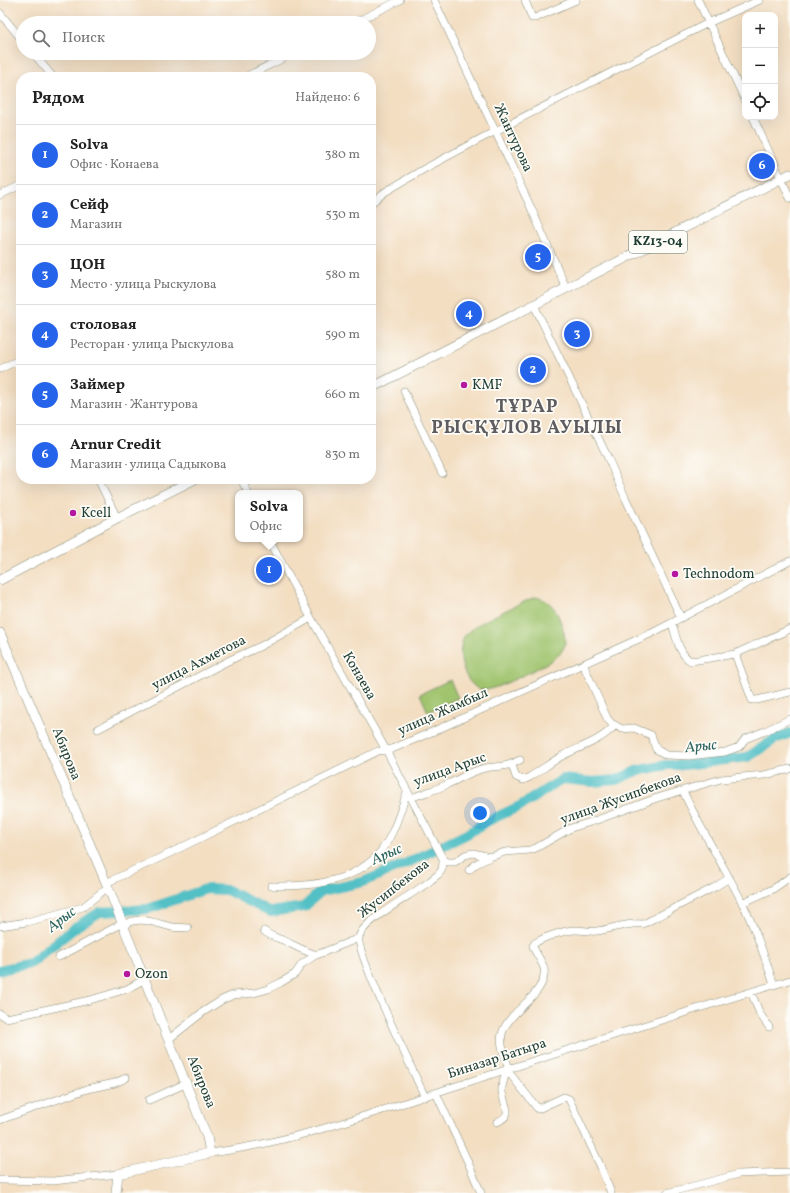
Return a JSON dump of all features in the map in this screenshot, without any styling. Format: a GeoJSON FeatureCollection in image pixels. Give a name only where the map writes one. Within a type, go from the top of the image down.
{"type":"FeatureCollection","features":[{"type":"Feature","properties":{"kind":"main road","name":"KZ13-04"},"geometry":{"type":"LineString","coordinates":[[376,385],[790,174]]}},
{"type":"Feature","properties":{"kind":"main road"},"geometry":{"type":"LineString","coordinates":[[0,580],[185,484]]}},
{"type":"Feature","properties":{"kind":"main road","name":"Абирова"},"geometry":{"type":"LineString","coordinates":[[0,633],[122,922],[187,1083],[207,1137],[210,1154]]}},
{"type":"Feature","properties":{"kind":"main road"},"geometry":{"type":"LineString","coordinates":[[116,1193],[118,1174],[210,1154]]}},
{"type":"Feature","properties":{"kind":"street"},"geometry":{"type":"LineString","coordinates":[[368,16],[400,0]]}},
{"type":"Feature","properties":{"kind":"street","name":"Жантурова"},"geometry":{"type":"LineString","coordinates":[[434,0],[496,131],[566,288]]}},
{"type":"Feature","properties":{"kind":"street"},"geometry":{"type":"LineString","coordinates":[[525,0],[532,18],[576,0]]}},
{"type":"Feature","properties":{"kind":"street"},"geometry":{"type":"LineString","coordinates":[[698,0],[742,94]]}},
{"type":"Feature","properties":{"kind":"street"},"geometry":{"type":"LineString","coordinates":[[376,199],[385,192],[424,169],[496,131],[708,23],[760,0]]}},
{"type":"Feature","properties":{"kind":"street"},"geometry":{"type":"LineString","coordinates":[[0,13],[16,32]]}},
{"type":"Feature","properties":{"kind":"street"},"geometry":{"type":"LineString","coordinates":[[39,60],[49,72]]}},
{"type":"Feature","properties":{"kind":"street"},"geometry":{"type":"LineString","coordinates":[[255,72],[280,60]]}},
{"type":"Feature","properties":{"kind":"street"},"geometry":{"type":"LineString","coordinates":[[754,120],[790,198]]}},
{"type":"Feature","properties":{"kind":"street"},"geometry":{"type":"LineString","coordinates":[[0,195],[16,187]]}},
{"type":"Feature","properties":{"kind":"street"},"geometry":{"type":"LineString","coordinates":[[534,305],[608,458],[681,618]]}},
{"type":"Feature","properties":{"kind":"street"},"geometry":{"type":"LineString","coordinates":[[0,369],[16,361]]}},
{"type":"Feature","properties":{"kind":"street"},"geometry":{"type":"LineString","coordinates":[[404,391],[442,473]]}},
{"type":"Feature","properties":{"kind":"street"},"geometry":{"type":"LineString","coordinates":[[100,484],[117,518]]}},
{"type":"Feature","properties":{"kind":"street","name":"Конаева"},"geometry":{"type":"LineString","coordinates":[[271,542],[311,618],[386,750],[443,859]]}},
{"type":"Feature","properties":{"kind":"street","name":"улица Жамбыл"},"geometry":{"type":"LineString","coordinates":[[0,926],[27,922],[83,907],[107,886],[315,781],[378,751],[392,749],[434,731],[672,623],[790,561]]}},
{"type":"Feature","properties":{"kind":"street","name":"улица Ахметова"},"geometry":{"type":"LineString","coordinates":[[98,729],[228,661],[261,646],[311,618]]}},
{"type":"Feature","properties":{"kind":"street"},"geometry":{"type":"LineString","coordinates":[[672,623],[680,649],[686,658],[691,661],[736,654],[790,629]]}},
{"type":"Feature","properties":{"kind":"street"},"geometry":{"type":"LineString","coordinates":[[736,654],[752,700],[790,692]]}},
{"type":"Feature","properties":{"kind":"street"},"geometry":{"type":"LineString","coordinates":[[583,664],[607,718],[611,723],[622,729],[634,728],[651,735],[656,749],[666,755],[689,756],[725,752],[739,747],[745,739],[765,731],[790,718]]}},
{"type":"Feature","properties":{"kind":"street"},"geometry":{"type":"LineString","coordinates":[[512,765],[516,777],[523,780],[540,772],[562,756],[601,736],[611,730],[615,725]]}},
{"type":"Feature","properties":{"kind":"street","name":"улица Арыс"},"geometry":{"type":"LineString","coordinates":[[271,886],[311,885],[340,878],[358,870],[380,851],[388,840],[409,795],[444,786],[460,777],[485,768],[512,765],[520,760]]}},
{"type":"Feature","properties":{"kind":"street","name":"улица Жусипбекова"},"geometry":{"type":"LineString","coordinates":[[443,859],[448,862],[455,862],[465,855],[473,853],[490,857],[505,852],[518,852],[536,848],[571,828],[639,804],[721,779],[764,775],[790,769]]}},
{"type":"Feature","properties":{"kind":"street"},"geometry":{"type":"LineString","coordinates":[[682,791],[692,813],[742,903],[758,940],[774,985]]}},
{"type":"Feature","properties":{"kind":"street"},"geometry":{"type":"LineString","coordinates":[[469,870],[476,864],[490,857]]}},
{"type":"Feature","properties":{"kind":"street","name":"Жусипбекова"},"geometry":{"type":"LineString","coordinates":[[358,938],[367,925],[380,914],[415,892],[436,876],[441,870],[443,859]]}},
{"type":"Feature","properties":{"kind":"street"},"geometry":{"type":"LineString","coordinates":[[742,903],[773,889],[790,877]]}},
{"type":"Feature","properties":{"kind":"street"},"geometry":{"type":"LineString","coordinates":[[610,1193],[600,1165],[569,1099],[564,1097],[538,1109],[508,1070],[501,1041],[502,1034],[511,1018],[528,1002],[542,982],[544,968],[533,946],[535,943],[551,936],[575,930],[598,931],[636,923],[643,924],[729,878]]}},
{"type":"Feature","properties":{"kind":"street"},"geometry":{"type":"LineString","coordinates":[[59,957],[122,922],[148,920],[174,927],[188,928]]}},
{"type":"Feature","properties":{"kind":"street"},"geometry":{"type":"LineString","coordinates":[[264,931],[274,938],[284,941],[301,950],[317,955]]}},
{"type":"Feature","properties":{"kind":"street"},"geometry":{"type":"LineString","coordinates":[[169,1039],[203,1012],[222,1000],[233,995],[268,989],[295,974],[302,964],[317,955],[358,938],[366,967],[425,1097]]}},
{"type":"Feature","properties":{"kind":"street"},"geometry":{"type":"LineString","coordinates":[[301,950],[300,957],[305,962]]}},
{"type":"Feature","properties":{"kind":"street"},"geometry":{"type":"LineString","coordinates":[[0,1014],[6,1018],[90,1000],[127,988],[145,980]]}},
{"type":"Feature","properties":{"kind":"street","name":"Биназар Батыра"},"geometry":{"type":"LineString","coordinates":[[210,1154],[297,1136],[425,1097],[790,980]]}},
{"type":"Feature","properties":{"kind":"street"},"geometry":{"type":"LineString","coordinates":[[751,992],[760,1014],[768,1028]]}},
{"type":"Feature","properties":{"kind":"street"},"geometry":{"type":"LineString","coordinates":[[497,1122],[506,1117],[507,1113],[502,1091],[508,1070]]}},
{"type":"Feature","properties":{"kind":"street"},"geometry":{"type":"LineString","coordinates":[[0,1120],[87,1089],[115,1083],[126,1078]]}},
{"type":"Feature","properties":{"kind":"street"},"geometry":{"type":"LineString","coordinates":[[149,1100],[187,1083]]}},
{"type":"Feature","properties":{"kind":"street"},"geometry":{"type":"LineString","coordinates":[[436,1093],[481,1193]]}},
{"type":"Feature","properties":{"kind":"street"},"geometry":{"type":"LineString","coordinates":[[667,1193],[739,1174],[790,1172]]}},
{"type":"Feature","properties":{"kind":"street"},"geometry":{"type":"LineString","coordinates":[[0,1180],[53,1180],[118,1174]]}},
{"type":"Feature","properties":{"kind":"green space"},"geometry":{"type":"Polygon","coordinates":[[[535,597],[545,600],[557,613],[565,636],[565,643],[562,651],[557,657],[547,663],[506,683],[488,690],[483,690],[476,687],[470,682],[462,666],[462,641],[466,634],[488,619],[535,597]]]}},
{"type":"Feature","properties":{"kind":"green space"},"geometry":{"type":"Polygon","coordinates":[[[450,680],[458,698],[428,712],[420,694],[450,680]]]}},
{"type":"Feature","properties":{"kind":"waterway","name":"Арыс"},"geometry":{"type":"LineString","coordinates":[[0,970],[31,963],[77,926],[100,912],[148,909],[206,889],[227,890],[270,912],[304,907],[321,891],[363,882],[407,863],[520,806],[563,779],[593,782],[616,780],[636,771],[666,765],[684,765],[748,757],[775,739],[790,733]]}},
{"type":"Feature","properties":{"kind":"place","name":"Arnur Credit"},"geometry":{"type":"Point","coordinates":[762,166]}},
{"type":"Feature","properties":{"kind":"place","name":"Займер"},"geometry":{"type":"Point","coordinates":[538,257]}},
{"type":"Feature","properties":{"kind":"place","name":"столовая"},"geometry":{"type":"Point","coordinates":[469,314]}},
{"type":"Feature","properties":{"kind":"place","name":"ЦОН"},"geometry":{"type":"Point","coordinates":[577,334]}},
{"type":"Feature","properties":{"kind":"place","name":"Сейф"},"geometry":{"type":"Point","coordinates":[533,370]}},
{"type":"Feature","properties":{"kind":"place","name":"KMF"},"geometry":{"type":"Point","coordinates":[464,385]}},
{"type":"Feature","properties":{"kind":"place","name":"Kcell"},"geometry":{"type":"Point","coordinates":[73,513]}},
{"type":"Feature","properties":{"kind":"place","name":"Solva"},"geometry":{"type":"Point","coordinates":[269,570]}},
{"type":"Feature","properties":{"kind":"place","name":"Technodom"},"geometry":{"type":"Point","coordinates":[675,574]}},
{"type":"Feature","properties":{"kind":"place","name":"Ozon"},"geometry":{"type":"Point","coordinates":[127,974]}},
{"type":"Feature","properties":{"kind":"district","name":"ТҰРАР РЫСҚҰЛОВ АУЫЛЫ"},"geometry":{"type":"Point","coordinates":[527,417]}}]}
